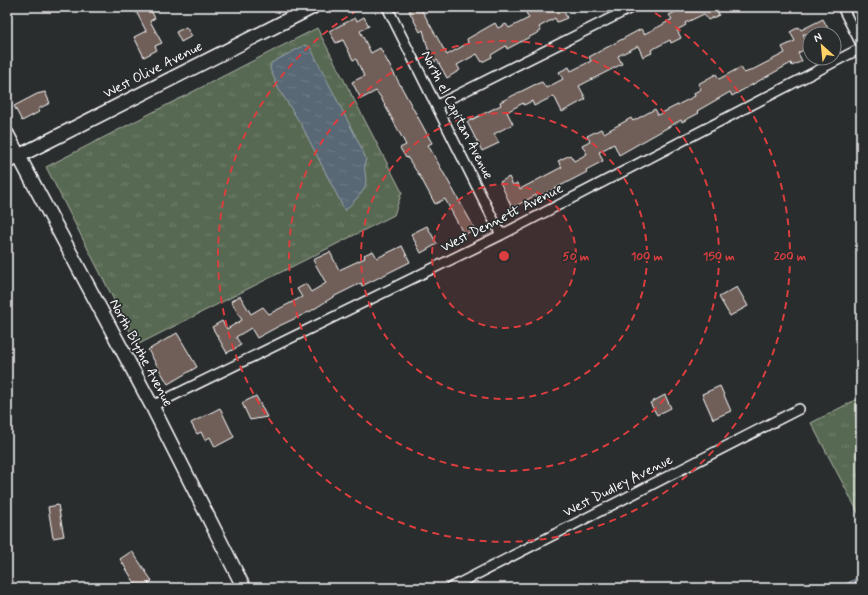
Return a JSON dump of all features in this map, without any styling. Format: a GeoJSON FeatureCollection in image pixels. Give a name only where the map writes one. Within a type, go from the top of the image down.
{"type":"FeatureCollection","features":[{"type":"Feature","properties":{"kind":"street","name":"West Olive Avenue"},"geometry":{"type":"LineString","coordinates":[[13,159],[313,7]]}},
{"type":"Feature","properties":{"kind":"street","name":"North el Capitan Avenue"},"geometry":{"type":"LineString","coordinates":[[387,7],[501,235]]}},
{"type":"Feature","properties":{"kind":"street"},"geometry":{"type":"LineString","coordinates":[[437,105],[633,7]]}},
{"type":"Feature","properties":{"kind":"street"},"geometry":{"type":"LineString","coordinates":[[842,7],[861,44]]}},
{"type":"Feature","properties":{"kind":"street","name":"West Dennett Avenue"},"geometry":{"type":"LineString","coordinates":[[152,406],[501,235],[861,48]]}},
{"type":"Feature","properties":{"kind":"street","name":"North Blythe Avenue"},"geometry":{"type":"LineString","coordinates":[[7,134],[13,159],[152,406],[244,588]]}},
{"type":"Feature","properties":{"kind":"street","name":"West Dudley Avenue"},"geometry":{"type":"LineString","coordinates":[[450,588],[799,409]]}},
{"type":"Feature","properties":{"kind":"green space"},"geometry":{"type":"Polygon","coordinates":[[[317,28],[402,192],[394,215],[137,345],[46,167],[317,28]]]}},
{"type":"Feature","properties":{"kind":"green space"},"geometry":{"type":"Polygon","coordinates":[[[861,397],[861,518],[811,423],[861,397]]]}},
{"type":"Feature","properties":{"kind":"water"},"geometry":{"type":"Polygon","coordinates":[[[305,45],[310,47],[366,159],[366,183],[364,190],[345,211],[302,126],[275,83],[270,69],[271,63],[305,45]]]}},
{"type":"Feature","properties":{"kind":"water"},"geometry":{"type":"Polygon","coordinates":[[[861,576],[861,588],[838,588],[861,576]]]}},
{"type":"Feature","properties":{"kind":"building"},"geometry":{"type":"Polygon","coordinates":[[[134,7],[149,7],[155,18],[150,21],[162,43],[155,46],[157,50],[144,57],[134,37],[146,31],[134,7]]]}},
{"type":"Feature","properties":{"kind":"building"},"geometry":{"type":"Polygon","coordinates":[[[409,7],[420,7],[447,55],[468,43],[467,39],[495,23],[498,28],[506,24],[509,28],[529,18],[523,7],[562,7],[567,18],[557,22],[555,18],[539,27],[541,31],[507,49],[506,46],[491,55],[492,57],[482,62],[477,54],[457,65],[460,70],[447,78],[437,60],[435,62],[428,49],[423,30],[420,32],[409,11],[411,10],[409,7]]]}},
{"type":"Feature","properties":{"kind":"building"},"geometry":{"type":"Polygon","coordinates":[[[686,7],[717,7],[716,8],[719,15],[708,20],[704,14],[685,23],[686,25],[677,30],[681,38],[671,43],[670,40],[651,50],[652,53],[643,57],[638,46],[618,56],[622,64],[579,86],[586,99],[562,112],[554,96],[534,106],[532,101],[524,105],[523,103],[507,112],[513,124],[494,134],[499,143],[482,151],[467,122],[501,105],[500,102],[534,85],[542,82],[546,88],[563,79],[559,72],[569,67],[571,71],[591,61],[589,57],[641,29],[644,34],[662,25],[672,19],[669,15],[686,7]]]}},
{"type":"Feature","properties":{"kind":"building"},"geometry":{"type":"Polygon","coordinates":[[[364,17],[369,26],[360,31],[371,53],[380,48],[432,143],[428,145],[475,229],[464,235],[445,199],[435,204],[421,178],[407,157],[406,158],[400,148],[406,145],[380,96],[376,91],[361,99],[352,82],[364,76],[356,59],[353,60],[343,40],[336,43],[329,31],[355,18],[357,21],[364,17]]]}},
{"type":"Feature","properties":{"kind":"building"},"geometry":{"type":"Polygon","coordinates":[[[823,19],[827,26],[809,26],[823,19]]]}},
{"type":"Feature","properties":{"kind":"building"},"geometry":{"type":"Polygon","coordinates":[[[186,27],[192,36],[181,42],[176,32],[186,27]]]}},
{"type":"Feature","properties":{"kind":"building"},"geometry":{"type":"Polygon","coordinates":[[[799,27],[801,30],[802,51],[798,53],[802,61],[792,66],[791,63],[732,96],[730,92],[697,111],[699,113],[682,122],[681,120],[619,155],[614,144],[599,152],[603,161],[586,170],[587,172],[537,198],[536,195],[512,208],[500,182],[509,177],[513,185],[517,183],[520,189],[562,167],[558,161],[570,155],[574,161],[587,154],[582,145],[590,141],[587,136],[601,129],[604,133],[631,118],[633,121],[655,109],[658,115],[695,96],[694,93],[701,89],[698,84],[716,74],[719,79],[741,67],[744,73],[750,71],[785,53],[782,47],[795,41],[790,32],[799,27]]]}},
{"type":"Feature","properties":{"kind":"building"},"geometry":{"type":"Polygon","coordinates":[[[45,92],[50,103],[38,109],[39,112],[22,121],[14,106],[37,94],[45,92]]]}},
{"type":"Feature","properties":{"kind":"building"},"geometry":{"type":"Polygon","coordinates":[[[427,226],[437,244],[421,253],[411,234],[427,226]]]}},
{"type":"Feature","properties":{"kind":"building"},"geometry":{"type":"Polygon","coordinates":[[[402,246],[410,262],[362,286],[361,283],[333,297],[311,311],[257,338],[251,328],[236,337],[241,345],[227,353],[212,327],[222,321],[227,329],[242,320],[231,301],[240,296],[251,314],[263,307],[269,314],[302,297],[297,289],[306,284],[311,292],[326,283],[313,260],[330,252],[339,270],[365,258],[364,255],[373,251],[377,258],[402,246]]]}},
{"type":"Feature","properties":{"kind":"building"},"geometry":{"type":"Polygon","coordinates":[[[737,287],[748,306],[730,316],[719,297],[737,287]]]}},
{"type":"Feature","properties":{"kind":"building"},"geometry":{"type":"Polygon","coordinates":[[[177,333],[197,367],[168,384],[148,350],[177,333]]]}},
{"type":"Feature","properties":{"kind":"building"},"geometry":{"type":"Polygon","coordinates":[[[720,386],[731,411],[713,419],[702,394],[720,386]]]}},
{"type":"Feature","properties":{"kind":"building"},"geometry":{"type":"Polygon","coordinates":[[[665,395],[671,408],[657,415],[650,403],[665,395]]]}},
{"type":"Feature","properties":{"kind":"building"},"geometry":{"type":"Polygon","coordinates":[[[256,396],[267,417],[250,420],[242,403],[256,396]]]}},
{"type":"Feature","properties":{"kind":"building"},"geometry":{"type":"Polygon","coordinates":[[[220,408],[234,437],[215,447],[210,437],[205,440],[201,432],[197,434],[191,423],[220,408]]]}},
{"type":"Feature","properties":{"kind":"building"},"geometry":{"type":"Polygon","coordinates":[[[58,505],[64,536],[53,538],[48,507],[58,505]]]}},
{"type":"Feature","properties":{"kind":"building"},"geometry":{"type":"Polygon","coordinates":[[[132,551],[152,581],[142,588],[138,588],[120,559],[132,551]]]}}]}
